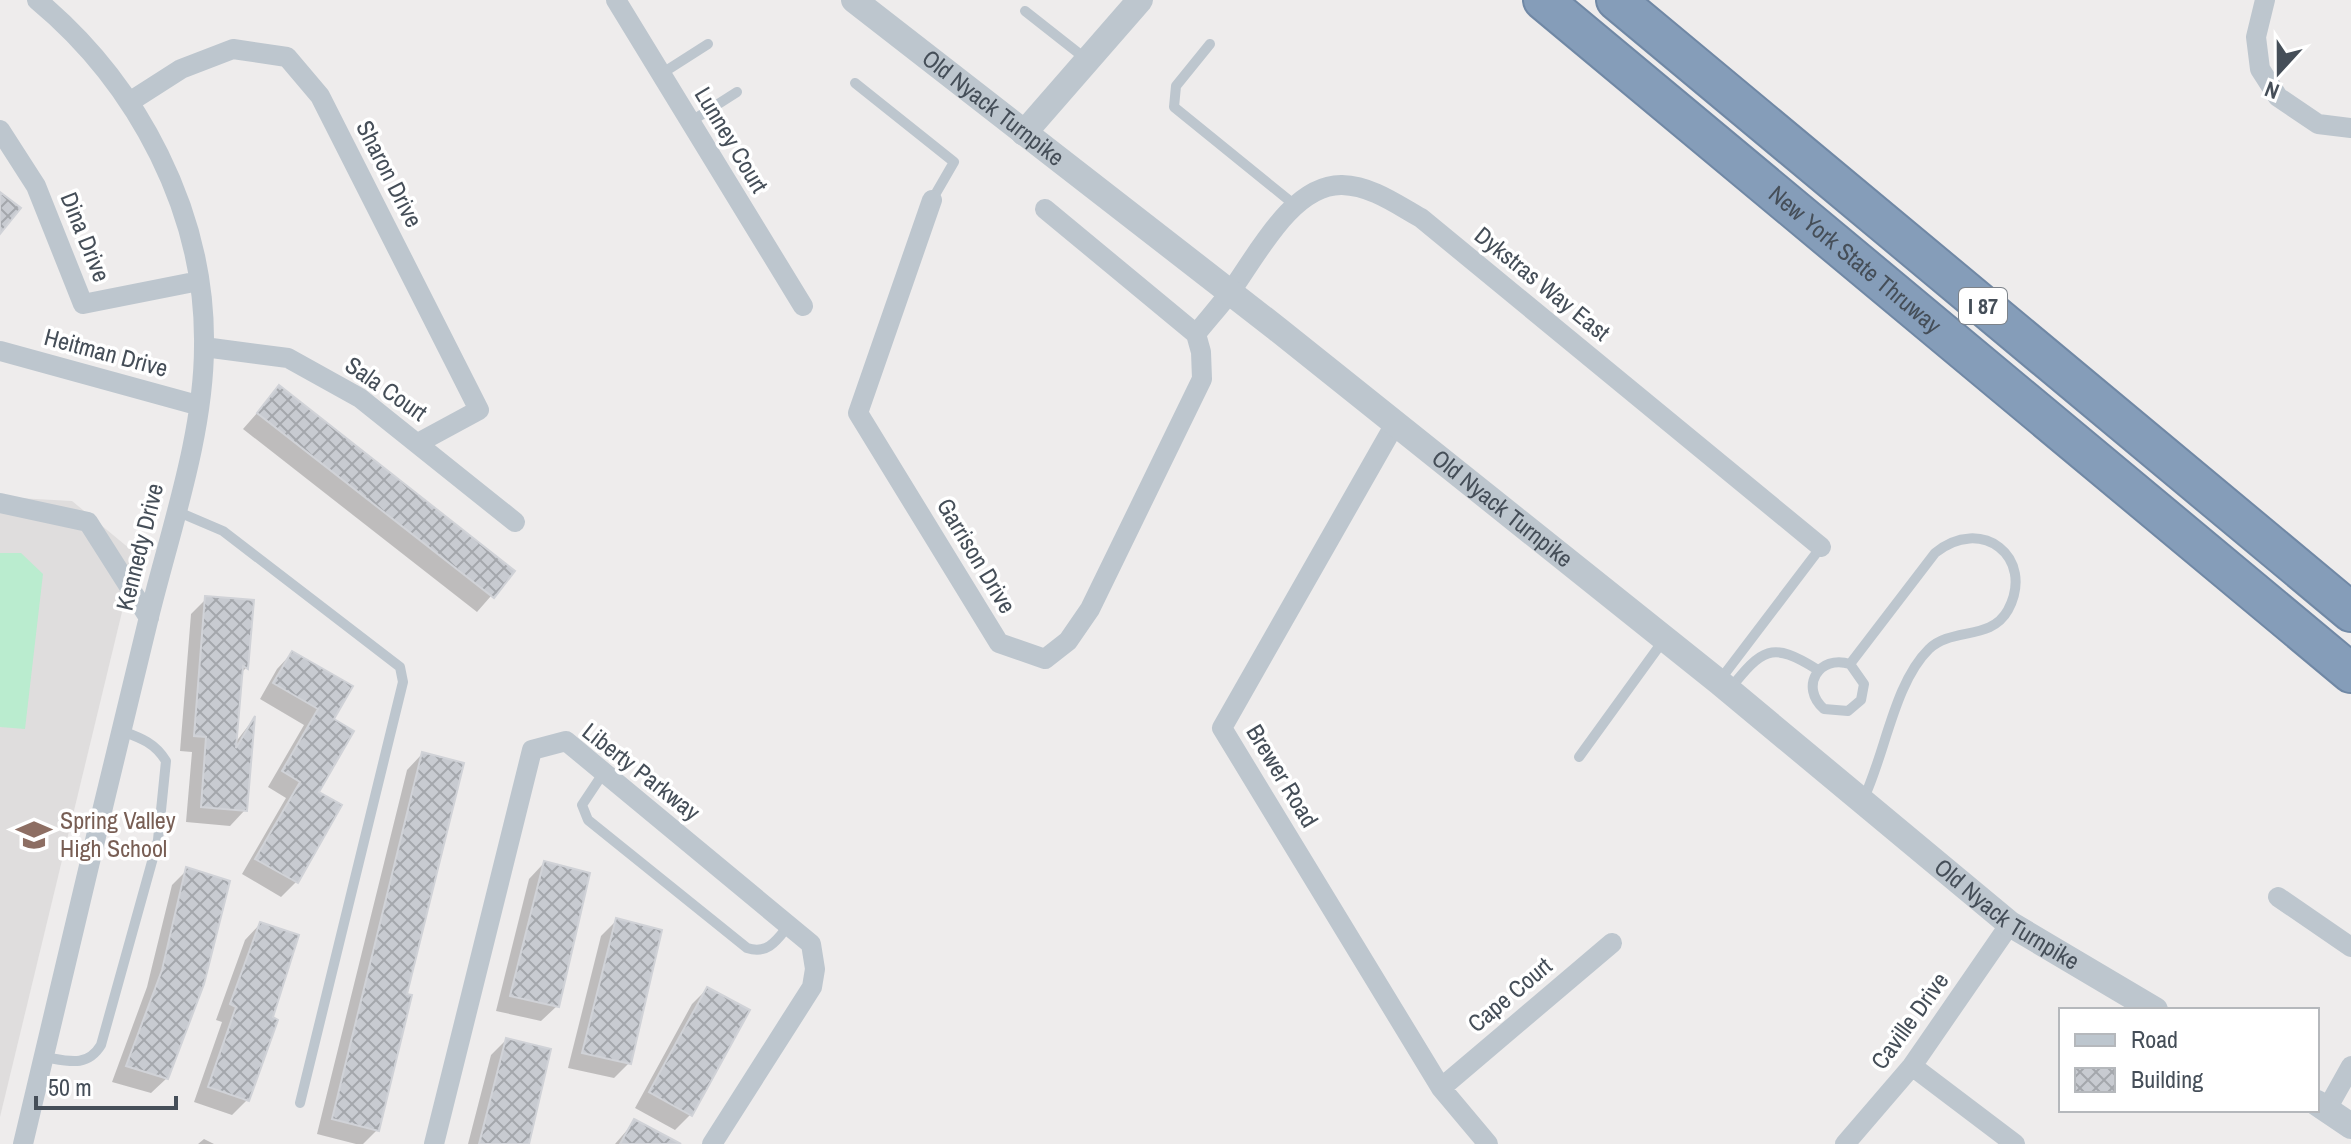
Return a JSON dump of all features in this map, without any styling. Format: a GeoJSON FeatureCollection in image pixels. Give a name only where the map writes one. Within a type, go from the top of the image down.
{"type":"FeatureCollection","features":[{"type":"Feature","properties":{"kind":"highway","name":"New York State Thruway"},"geometry":{"type":"LineString","coordinates":[[1543,0],[2351,673]]}},
{"type":"Feature","properties":{"kind":"highway","name":"New York State Thruway"},"geometry":{"type":"LineString","coordinates":[[1616,0],[2351,612]]}},
{"type":"Feature","properties":{"kind":"street","name":"Kennedy Drive"},"geometry":{"type":"LineString","coordinates":[[23,1144],[176,511],[197,405],[204,347],[199,281],[184,217],[162,160],[131,101],[91,51],[37,0]]}},
{"type":"Feature","properties":{"kind":"street","name":"Lunney Court"},"geometry":{"type":"LineString","coordinates":[[616,0],[803,306]]}},
{"type":"Feature","properties":{"kind":"street","name":"Old Nyack Turnpike"},"geometry":{"type":"LineString","coordinates":[[854,0],[1230,292],[1665,639],[2010,924],[2152,1008]]}},
{"type":"Feature","properties":{"kind":"street"},"geometry":{"type":"LineString","coordinates":[[1024,133],[1140,0]]}},
{"type":"Feature","properties":{"kind":"street"},"geometry":{"type":"LineString","coordinates":[[2265,0],[2256,37],[2260,69],[2278,97],[2318,124],[2351,128]]}},
{"type":"Feature","properties":{"kind":"street","name":"Sharon Drive"},"geometry":{"type":"LineString","coordinates":[[131,101],[181,69],[233,49],[287,57],[320,96],[479,410],[418,443]]}},
{"type":"Feature","properties":{"kind":"street","name":"Dina Drive"},"geometry":{"type":"LineString","coordinates":[[0,130],[36,186],[83,304],[199,281]]}},
{"type":"Feature","properties":{"kind":"street","name":"Dykstras Way East"},"geometry":{"type":"LineString","coordinates":[[1230,292],[1277,225],[1302,199],[1340,185],[1378,193],[1421,218],[1821,547]]}},
{"type":"Feature","properties":{"kind":"street","name":"Garrison Drive"},"geometry":{"type":"LineString","coordinates":[[932,200],[858,413],[999,643],[1045,659],[1068,641],[1090,609],[1202,379],[1201,352],[1196,334]]}},
{"type":"Feature","properties":{"kind":"street"},"geometry":{"type":"LineString","coordinates":[[1045,209],[1196,334],[1230,292]]}},
{"type":"Feature","properties":{"kind":"street","name":"Sala Court"},"geometry":{"type":"LineString","coordinates":[[204,347],[288,358],[360,398],[515,522]]}},
{"type":"Feature","properties":{"kind":"street","name":"Heitman Drive"},"geometry":{"type":"LineString","coordinates":[[0,351],[197,405]]}},
{"type":"Feature","properties":{"kind":"street","name":"Brewer Road"},"geometry":{"type":"LineString","coordinates":[[1395,424],[1222,728],[1441,1088],[1488,1144]]}},
{"type":"Feature","properties":{"kind":"street"},"geometry":{"type":"LineString","coordinates":[[0,503],[88,522],[149,618]]}},
{"type":"Feature","properties":{"kind":"street","name":"Liberty Parkway"},"geometry":{"type":"LineString","coordinates":[[434,1144],[532,750],[566,741],[811,944],[815,969],[812,987],[712,1144]]}},
{"type":"Feature","properties":{"kind":"street"},"geometry":{"type":"LineString","coordinates":[[2278,897],[2351,947]]}},
{"type":"Feature","properties":{"kind":"street","name":"Caville Drive"},"geometry":{"type":"LineString","coordinates":[[1845,1144],[1912,1066],[2010,924]]}},
{"type":"Feature","properties":{"kind":"street","name":"Cape Court"},"geometry":{"type":"LineString","coordinates":[[1441,1088],[1612,943]]}},
{"type":"Feature","properties":{"kind":"street"},"geometry":{"type":"LineString","coordinates":[[1912,1066],[2015,1144]]}},
{"type":"Feature","properties":{"kind":"street"},"geometry":{"type":"LineString","coordinates":[[2351,1066],[2322,1106],[2351,1126]]}},
{"type":"Feature","properties":{"kind":"lane"},"geometry":{"type":"LineString","coordinates":[[1025,11],[1088,60]]}},
{"type":"Feature","properties":{"kind":"lane"},"geometry":{"type":"LineString","coordinates":[[661,74],[708,44]]}},
{"type":"Feature","properties":{"kind":"lane"},"geometry":{"type":"LineString","coordinates":[[1210,44],[1176,86],[1174,107],[1296,206]]}},
{"type":"Feature","properties":{"kind":"lane"},"geometry":{"type":"LineString","coordinates":[[855,83],[954,162],[932,200]]}},
{"type":"Feature","properties":{"kind":"lane"},"geometry":{"type":"LineString","coordinates":[[690,122],[737,92]]}},
{"type":"Feature","properties":{"kind":"lane"},"geometry":{"type":"LineString","coordinates":[[176,511],[223,531],[400,667],[403,682],[300,1103]]}},
{"type":"Feature","properties":{"kind":"lane"},"geometry":{"type":"LineString","coordinates":[[1850,664],[1935,553],[1949,541],[1967,536],[1989,540],[2007,553],[2015,573],[2008,610],[1998,623],[1983,631],[1942,638],[1927,651],[1909,677],[1877,772],[1862,801]]}},
{"type":"Feature","properties":{"kind":"lane"},"geometry":{"type":"LineString","coordinates":[[1723,686],[1821,547]]}},
{"type":"Feature","properties":{"kind":"lane"},"geometry":{"type":"LineString","coordinates":[[1579,757],[1665,639]]}},
{"type":"Feature","properties":{"kind":"lane"},"geometry":{"type":"LineString","coordinates":[[1723,686],[1754,658],[1766,652],[1781,651],[1818,670]]}},
{"type":"Feature","properties":{"kind":"lane"},"geometry":{"type":"LineString","coordinates":[[1833,661],[1850,664],[1862,676],[1864,692],[1856,707],[1840,713],[1817,703],[1811,687],[1818,670],[1833,661]]}},
{"type":"Feature","properties":{"kind":"lane"},"geometry":{"type":"LineString","coordinates":[[44,1057],[78,1063],[87,1060],[101,1045],[158,840],[166,761],[147,740],[122,731]]}},
{"type":"Feature","properties":{"kind":"lane"},"geometry":{"type":"LineString","coordinates":[[604,772],[582,805],[588,820],[747,948],[755,951],[771,946],[789,925]]}},
{"type":"Feature","properties":{"kind":"shaded area","name":"Spring Valley High School"},"geometry":{"type":"Polygon","coordinates":[[[0,497],[72,501],[136,554],[0,1117],[0,497]]]}},
{"type":"Feature","properties":{"kind":"green space"},"geometry":{"type":"Polygon","coordinates":[[[0,553],[21,553],[43,574],[25,729],[0,727],[0,553]]]}},
{"type":"Feature","properties":{"kind":"building"},"geometry":{"type":"Polygon","coordinates":[[[0,192],[21,208],[0,234],[0,192]]]}},
{"type":"Feature","properties":{"kind":"building"},"geometry":{"type":"Polygon","coordinates":[[[279,385],[515,571],[494,598],[257,413],[279,385]]]}},
{"type":"Feature","properties":{"kind":"building"},"geometry":{"type":"Polygon","coordinates":[[[205,596],[254,600],[248,669],[243,666],[236,748],[255,716],[247,811],[201,807],[206,737],[194,736],[205,596]]]}},
{"type":"Feature","properties":{"kind":"building"},"geometry":{"type":"Polygon","coordinates":[[[292,651],[353,686],[334,719],[354,731],[319,792],[342,805],[298,883],[255,859],[300,782],[282,771],[318,709],[273,683],[292,651]]]}},
{"type":"Feature","properties":{"kind":"building"},"geometry":{"type":"Polygon","coordinates":[[[422,752],[464,763],[407,994],[412,995],[379,1131],[332,1119],[422,752]]]}},
{"type":"Feature","properties":{"kind":"building"},"geometry":{"type":"Polygon","coordinates":[[[544,861],[590,873],[559,1007],[510,996],[544,861]]]}},
{"type":"Feature","properties":{"kind":"building"},"geometry":{"type":"Polygon","coordinates":[[[186,867],[230,881],[204,984],[168,1079],[126,1066],[162,970],[186,867]]]}},
{"type":"Feature","properties":{"kind":"building"},"geometry":{"type":"Polygon","coordinates":[[[616,918],[662,930],[631,1064],[582,1053],[616,918]]]}},
{"type":"Feature","properties":{"kind":"building"},"geometry":{"type":"Polygon","coordinates":[[[260,922],[299,935],[273,1017],[278,1020],[249,1101],[208,1087],[236,1007],[230,1004],[260,922]]]}},
{"type":"Feature","properties":{"kind":"building"},"geometry":{"type":"Polygon","coordinates":[[[707,987],[750,1010],[692,1116],[649,1092],[707,987]]]}},
{"type":"Feature","properties":{"kind":"building"},"geometry":{"type":"Polygon","coordinates":[[[506,1038],[551,1049],[529,1144],[479,1144],[506,1038]]]}},
{"type":"Feature","properties":{"kind":"building"},"geometry":{"type":"Polygon","coordinates":[[[634,1119],[681,1144],[620,1144],[634,1119]]]}},
{"type":"Feature","properties":{"kind":"place","name":"Spring Valley High School"},"geometry":{"type":"Point","coordinates":[34,835]}}]}
